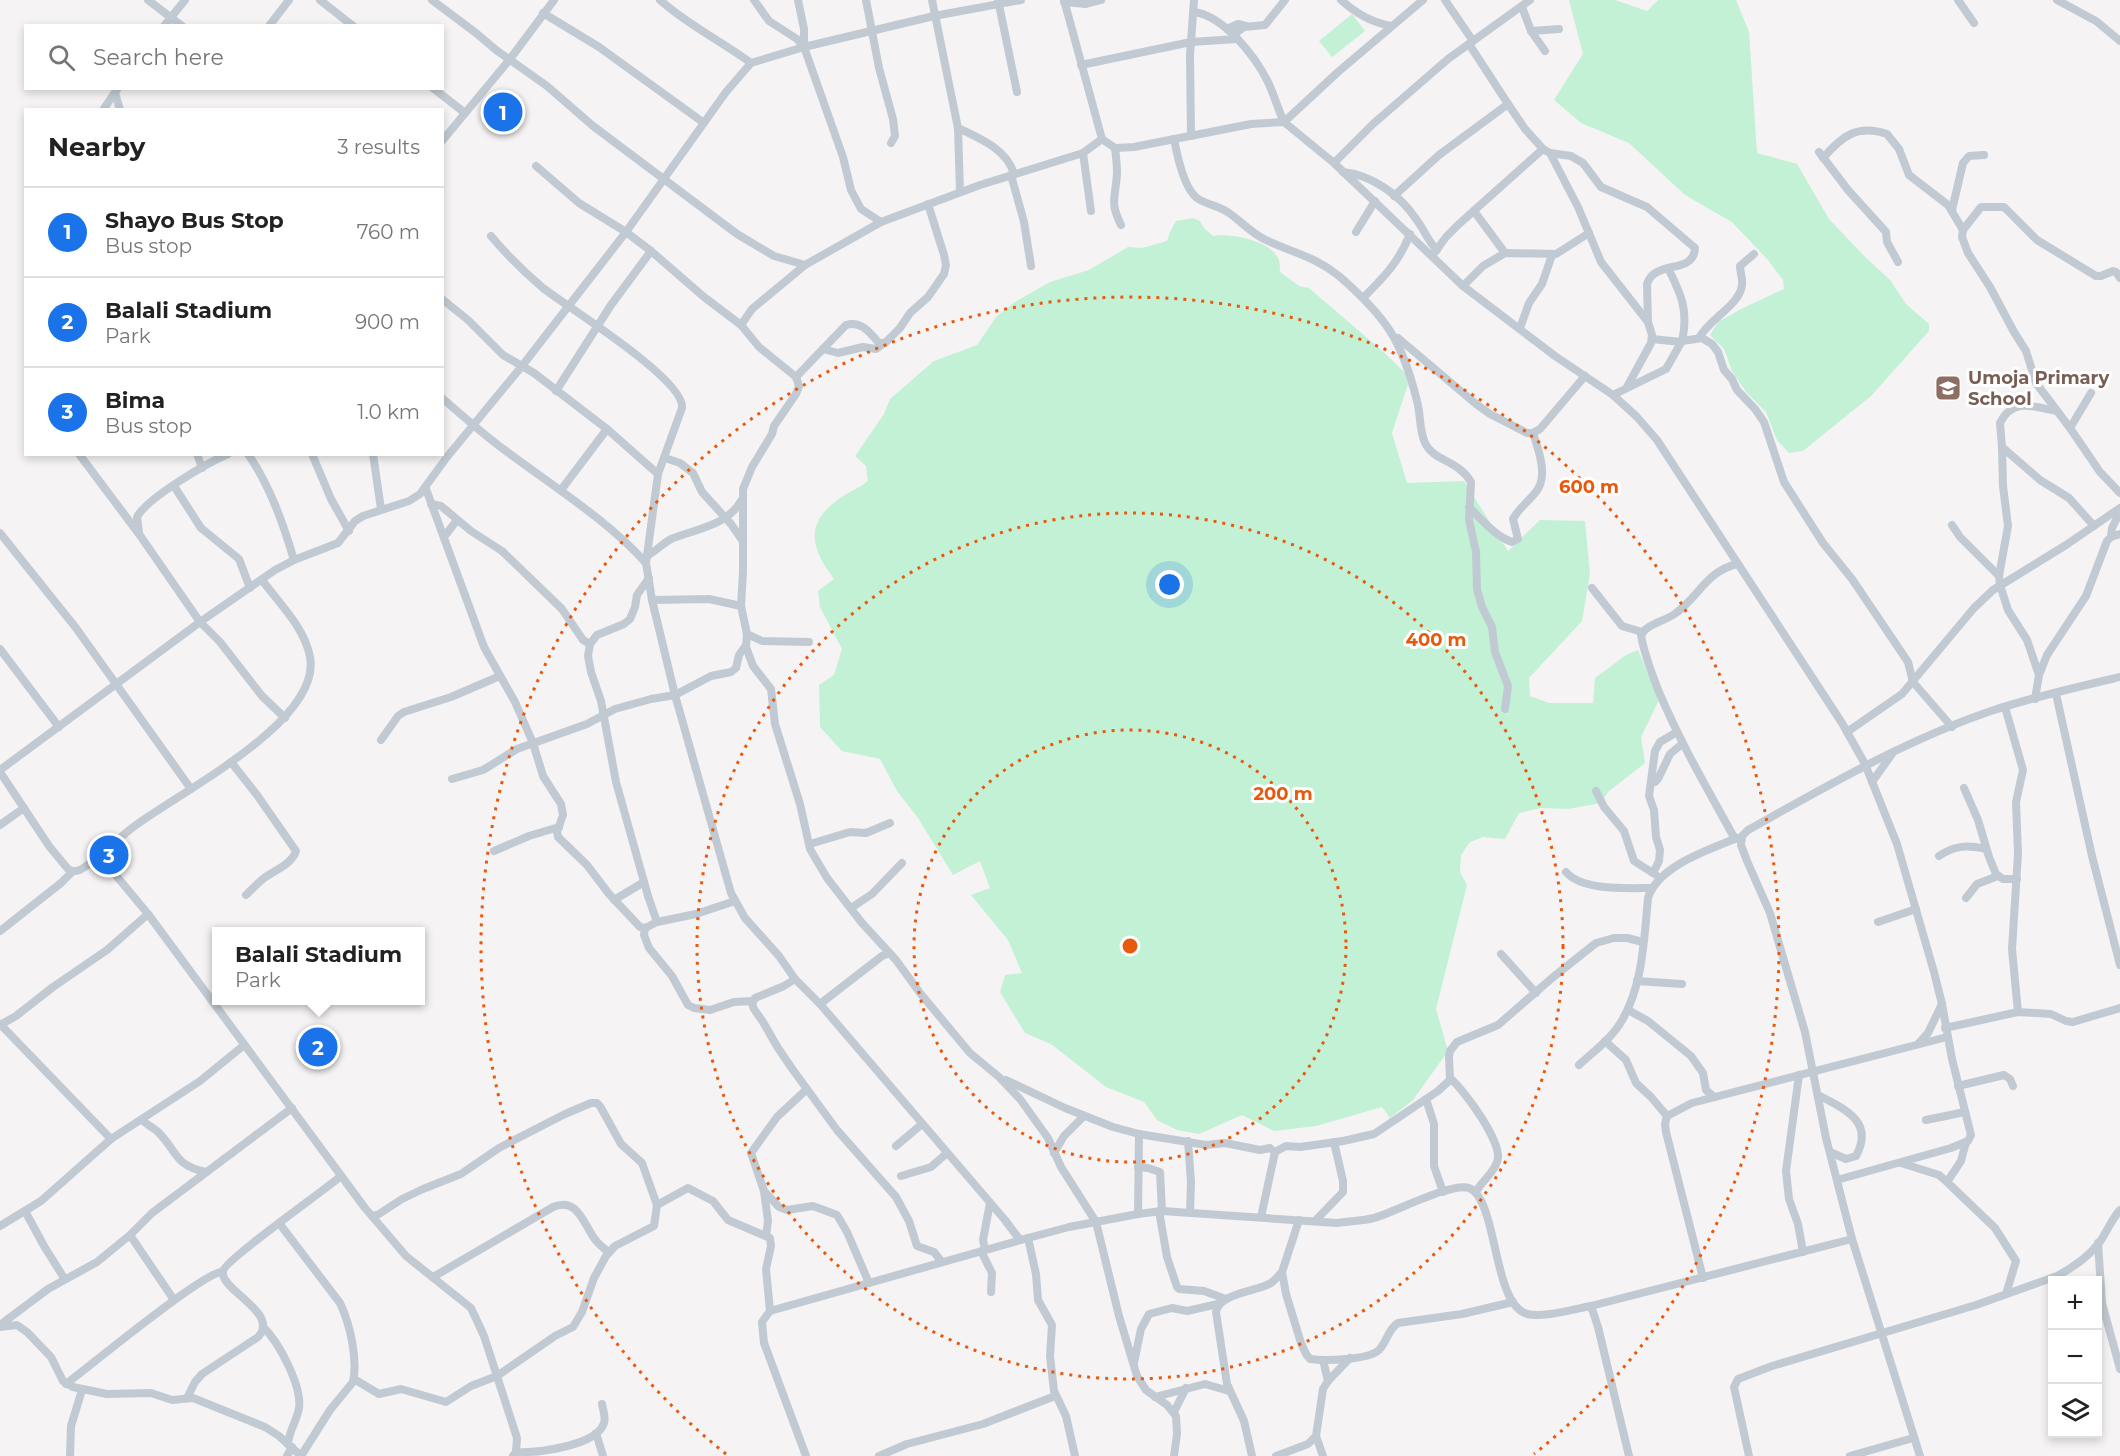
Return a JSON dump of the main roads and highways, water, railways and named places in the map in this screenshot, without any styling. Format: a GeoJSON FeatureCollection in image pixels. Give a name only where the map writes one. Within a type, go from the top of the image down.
{"type":"FeatureCollection","features":[{"type":"Feature","properties":{"kind":"place","name":"Shayo Bus Stop"},"geometry":{"type":"Point","coordinates":[503,112]}},
{"type":"Feature","properties":{"kind":"place","name":"Umoja Primary School"},"geometry":{"type":"Point","coordinates":[1948,388]}},
{"type":"Feature","properties":{"kind":"place","name":"Bima"},"geometry":{"type":"Point","coordinates":[109,855]}},
{"type":"Feature","properties":{"kind":"place","name":"Balali Stadium"},"geometry":{"type":"Point","coordinates":[318,1047]}}]}
